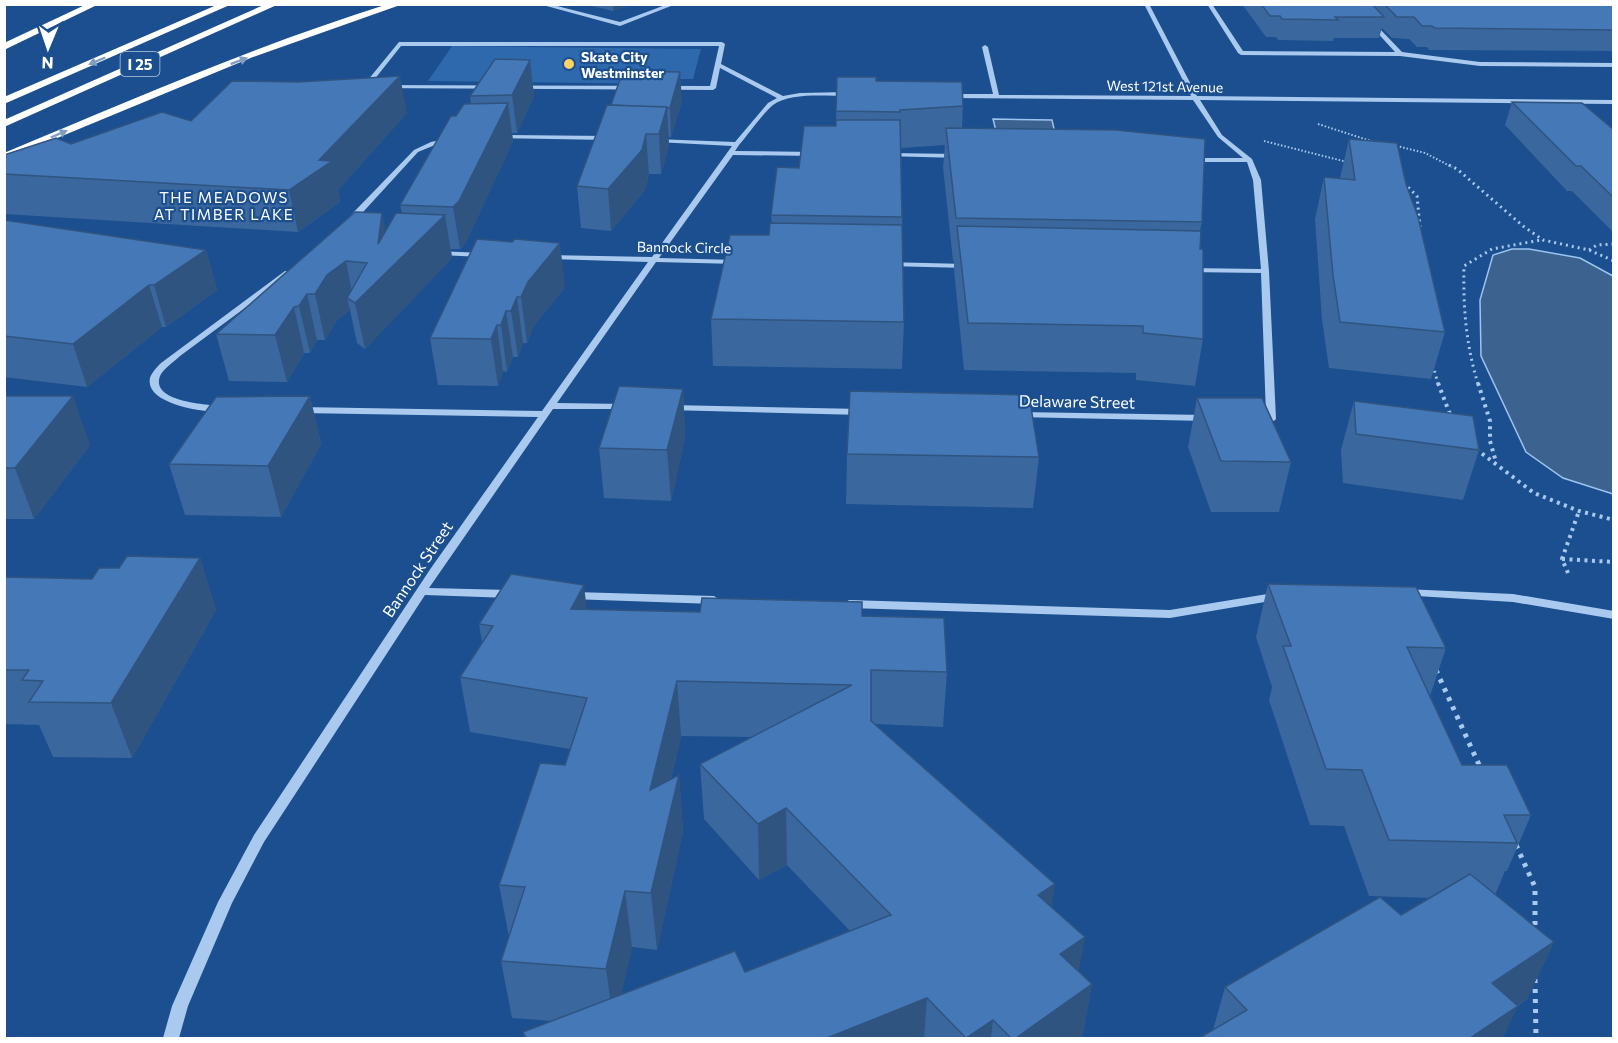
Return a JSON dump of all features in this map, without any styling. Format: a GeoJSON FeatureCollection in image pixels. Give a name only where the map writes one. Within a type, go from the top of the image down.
{"type":"FeatureCollection","features":[{"type":"Feature","properties":{"kind":"highway"},"geometry":{"type":"LineString","coordinates":[[4,47],[95,4]]}},
{"type":"Feature","properties":{"kind":"highway","name":"I 25"},"geometry":{"type":"LineString","coordinates":[[4,89],[207,4]]}},
{"type":"Feature","properties":{"kind":"highway"},"geometry":{"type":"LineString","coordinates":[[4,101],[228,4]]}},
{"type":"Feature","properties":{"kind":"highway"},"geometry":{"type":"LineString","coordinates":[[4,114],[258,4]]}},
{"type":"Feature","properties":{"kind":"highway","name":"I 25"},"geometry":{"type":"LineString","coordinates":[[4,124],[275,4]]}},
{"type":"Feature","properties":{"kind":"highway"},"geometry":{"type":"LineString","coordinates":[[4,157],[307,34],[399,4]]}},
{"type":"Feature","properties":{"kind":"street"},"geometry":{"type":"LineString","coordinates":[[541,4],[620,24],[674,4]]}},
{"type":"Feature","properties":{"kind":"street"},"geometry":{"type":"LineString","coordinates":[[1146,4],[1195,98],[1220,136],[1250,160],[1257,180],[1265,271],[1271,419],[1247,419]]}},
{"type":"Feature","properties":{"kind":"street"},"geometry":{"type":"LineString","coordinates":[[1209,4],[1241,52],[1400,54],[1480,64],[1614,65]]}},
{"type":"Feature","properties":{"kind":"street"},"geometry":{"type":"LineString","coordinates":[[1353,4],[1400,54]]}},
{"type":"Feature","properties":{"kind":"street"},"geometry":{"type":"LineString","coordinates":[[1364,16],[1376,16]]}},
{"type":"Feature","properties":{"kind":"street"},"geometry":{"type":"LineString","coordinates":[[399,44],[722,44],[718,65],[713,88],[364,87],[399,44]]}},
{"type":"Feature","properties":{"kind":"street"},"geometry":{"type":"LineString","coordinates":[[985,47],[996,96]]}},
{"type":"Feature","properties":{"kind":"street"},"geometry":{"type":"LineString","coordinates":[[718,65],[782,98]]}},
{"type":"Feature","properties":{"kind":"street"},"geometry":{"type":"LineString","coordinates":[[734,149],[770,104],[782,98],[859,94]]}},
{"type":"Feature","properties":{"kind":"street","name":"West 121st Avenue"},"geometry":{"type":"LineString","coordinates":[[939,95],[1614,102]]}},
{"type":"Feature","properties":{"kind":"street"},"geometry":{"type":"LineString","coordinates":[[490,137],[614,139]]}},
{"type":"Feature","properties":{"kind":"street"},"geometry":{"type":"LineString","coordinates":[[344,227],[416,151],[433,143],[457,139]]}},
{"type":"Feature","properties":{"kind":"street"},"geometry":{"type":"LineString","coordinates":[[646,140],[734,149],[823,154]]}},
{"type":"Feature","properties":{"kind":"street","name":"Bannock Street"},"geometry":{"type":"LineString","coordinates":[[171,1038],[180,1006],[225,902],[248,858],[421,591],[734,149]]}},
{"type":"Feature","properties":{"kind":"street"},"geometry":{"type":"LineString","coordinates":[[882,155],[966,156]]}},
{"type":"Feature","properties":{"kind":"street"},"geometry":{"type":"LineString","coordinates":[[1180,159],[1250,160]]}},
{"type":"Feature","properties":{"kind":"street"},"geometry":{"type":"LineString","coordinates":[[429,253],[488,255]]}},
{"type":"Feature","properties":{"kind":"street","name":"Bannock Circle"},"geometry":{"type":"LineString","coordinates":[[535,256],[751,262]]}},
{"type":"Feature","properties":{"kind":"street"},"geometry":{"type":"LineString","coordinates":[[236,409],[189,406],[171,400],[161,394],[154,380],[161,368],[177,354],[299,264]]}},
{"type":"Feature","properties":{"kind":"street"},"geometry":{"type":"LineString","coordinates":[[882,264],[978,266]]}},
{"type":"Feature","properties":{"kind":"street"},"geometry":{"type":"LineString","coordinates":[[1181,270],[1265,271]]}},
{"type":"Feature","properties":{"kind":"street"},"geometry":{"type":"LineString","coordinates":[[293,410],[632,408]]}},
{"type":"Feature","properties":{"kind":"street"},"geometry":{"type":"LineString","coordinates":[[655,408],[868,412]]}},
{"type":"Feature","properties":{"kind":"street","name":"Delaware Street"},"geometry":{"type":"LineString","coordinates":[[1010,414],[1223,418]]}},
{"type":"Feature","properties":{"kind":"street"},"geometry":{"type":"LineString","coordinates":[[421,591],[522,594]]}},
{"type":"Feature","properties":{"kind":"street"},"geometry":{"type":"LineString","coordinates":[[1389,592],[1513,598],[1614,615]]}},
{"type":"Feature","properties":{"kind":"street"},"geometry":{"type":"LineString","coordinates":[[840,604],[1170,614],[1296,593]]}},
{"type":"Feature","properties":{"kind":"street"},"geometry":{"type":"LineString","coordinates":[[557,595],[722,600]]}},
{"type":"Feature","properties":{"kind":"path"},"geometry":{"type":"LineString","coordinates":[[1308,121],[1378,143]]}},
{"type":"Feature","properties":{"kind":"path"},"geometry":{"type":"LineString","coordinates":[[1256,139],[1354,164]]}},
{"type":"Feature","properties":{"kind":"path"},"geometry":{"type":"LineString","coordinates":[[1390,144],[1425,153],[1457,169],[1523,226],[1543,240]]}},
{"type":"Feature","properties":{"kind":"path"},"geometry":{"type":"LineString","coordinates":[[1403,181],[1417,196],[1419,235]]}},
{"type":"Feature","properties":{"kind":"path"},"geometry":{"type":"LineString","coordinates":[[1496,463],[1490,441],[1490,421],[1469,355],[1463,309],[1464,266],[1492,249],[1543,240],[1589,250],[1614,261]]}},
{"type":"Feature","properties":{"kind":"path"},"geometry":{"type":"LineString","coordinates":[[1589,250],[1597,245],[1614,244]]}},
{"type":"Feature","properties":{"kind":"path"},"geometry":{"type":"LineString","coordinates":[[1433,365],[1438,386],[1456,424]]}},
{"type":"Feature","properties":{"kind":"path"},"geometry":{"type":"LineString","coordinates":[[1469,443],[1534,493],[1579,511],[1614,520]]}},
{"type":"Feature","properties":{"kind":"path"},"geometry":{"type":"LineString","coordinates":[[1568,573],[1562,559],[1579,511]]}},
{"type":"Feature","properties":{"kind":"path"},"geometry":{"type":"LineString","coordinates":[[1562,559],[1614,562]]}},
{"type":"Feature","properties":{"kind":"path"},"geometry":{"type":"LineString","coordinates":[[1431,658],[1485,778]]}},
{"type":"Feature","properties":{"kind":"path"},"geometry":{"type":"LineString","coordinates":[[1515,844],[1535,887],[1535,934]]}},
{"type":"Feature","properties":{"kind":"path"},"geometry":{"type":"LineString","coordinates":[[1535,969],[1536,1038]]}},
{"type":"Feature","properties":{"kind":"shaded area","name":"Skate City Westminster"},"geometry":{"type":"Polygon","coordinates":[[[452,46],[701,49],[693,79],[678,79],[677,84],[428,81],[452,46]]]}},
{"type":"Feature","properties":{"kind":"shaded area"},"geometry":{"type":"Polygon","coordinates":[[[993,119],[1052,120],[1055,133],[998,139],[993,119]]]}},
{"type":"Feature","properties":{"kind":"shaded area"},"geometry":{"type":"Polygon","coordinates":[[[1512,249],[1529,249],[1580,258],[1613,276],[1613,494],[1563,478],[1526,452],[1481,356],[1480,300],[1493,255],[1512,249]]]}},
{"type":"Feature","properties":{"kind":"building"},"geometry":{"type":"Polygon","coordinates":[[[1261,4],[1372,4],[1384,17],[1335,17],[1338,20],[1282,19],[1280,16],[1270,16],[1261,4]]]}},
{"type":"Feature","properties":{"kind":"building"},"geometry":{"type":"Polygon","coordinates":[[[1384,4],[1614,4],[1614,30],[1435,28],[1422,26],[1414,17],[1397,17],[1384,4]]]}},
{"type":"Feature","properties":{"kind":"building"},"geometry":{"type":"Polygon","coordinates":[[[495,59],[530,60],[512,95],[470,96],[495,59]]]}},
{"type":"Feature","properties":{"kind":"building"},"geometry":{"type":"Polygon","coordinates":[[[623,71],[680,72],[670,108],[611,105],[623,71]]]}},
{"type":"Feature","properties":{"kind":"building"},"geometry":{"type":"Polygon","coordinates":[[[400,76],[319,160],[332,161],[289,190],[4,174],[4,155],[56,138],[71,144],[162,112],[191,121],[232,81],[298,82],[400,76]]]}},
{"type":"Feature","properties":{"kind":"building"},"geometry":{"type":"Polygon","coordinates":[[[837,77],[876,77],[876,81],[962,82],[963,106],[900,110],[900,112],[836,111],[837,77]]]}},
{"type":"Feature","properties":{"kind":"building"},"geometry":{"type":"Polygon","coordinates":[[[1512,102],[1582,103],[1614,130],[1614,198],[1581,166],[1576,166],[1512,102]]]}},
{"type":"Feature","properties":{"kind":"building"},"geometry":{"type":"Polygon","coordinates":[[[508,103],[459,201],[453,207],[400,205],[451,116],[456,116],[464,104],[508,103]]]}},
{"type":"Feature","properties":{"kind":"building"},"geometry":{"type":"Polygon","coordinates":[[[607,105],[667,107],[659,134],[646,134],[642,150],[608,189],[577,186],[607,105]]]}},
{"type":"Feature","properties":{"kind":"building"},"geometry":{"type":"Polygon","coordinates":[[[836,120],[900,120],[902,217],[771,215],[777,167],[799,168],[804,126],[836,126],[836,120]]]}},
{"type":"Feature","properties":{"kind":"building"},"geometry":{"type":"Polygon","coordinates":[[[946,128],[1116,130],[1205,139],[1202,222],[956,218],[946,128]]]}},
{"type":"Feature","properties":{"kind":"building"},"geometry":{"type":"Polygon","coordinates":[[[1349,139],[1397,143],[1406,184],[1418,217],[1445,332],[1340,322],[1333,275],[1324,177],[1355,180],[1349,139]]]}},
{"type":"Feature","properties":{"kind":"building"},"geometry":{"type":"Polygon","coordinates":[[[355,212],[382,213],[378,244],[396,213],[445,215],[355,303],[347,298],[367,263],[346,261],[327,275],[315,294],[307,294],[299,306],[294,307],[275,335],[216,334],[355,212]]]}},
{"type":"Feature","properties":{"kind":"building"},"geometry":{"type":"Polygon","coordinates":[[[4,220],[206,250],[154,285],[149,285],[73,344],[4,336],[4,220]]]}},
{"type":"Feature","properties":{"kind":"building"},"geometry":{"type":"Polygon","coordinates":[[[770,223],[902,225],[904,322],[711,319],[730,235],[769,235],[770,223]]]}},
{"type":"Feature","properties":{"kind":"building"},"geometry":{"type":"Polygon","coordinates":[[[957,226],[1201,231],[1203,339],[1143,333],[1143,326],[968,323],[957,226]]]}},
{"type":"Feature","properties":{"kind":"building"},"geometry":{"type":"Polygon","coordinates":[[[477,239],[512,242],[515,239],[560,243],[528,282],[521,297],[517,297],[511,311],[506,311],[501,325],[497,325],[491,339],[430,338],[477,239]]]}},
{"type":"Feature","properties":{"kind":"building"},"geometry":{"type":"Polygon","coordinates":[[[619,386],[683,389],[667,450],[599,448],[619,386]]]}},
{"type":"Feature","properties":{"kind":"building"},"geometry":{"type":"Polygon","coordinates":[[[850,391],[1029,395],[1039,457],[847,454],[850,391]]]}},
{"type":"Feature","properties":{"kind":"building"},"geometry":{"type":"Polygon","coordinates":[[[4,396],[73,396],[15,468],[4,468],[4,396]]]}},
{"type":"Feature","properties":{"kind":"building"},"geometry":{"type":"Polygon","coordinates":[[[310,396],[268,466],[169,464],[216,397],[310,396]]]}},
{"type":"Feature","properties":{"kind":"building"},"geometry":{"type":"Polygon","coordinates":[[[1197,398],[1262,398],[1291,462],[1221,461],[1197,398]]]}},
{"type":"Feature","properties":{"kind":"building"},"geometry":{"type":"Polygon","coordinates":[[[1354,401],[1473,416],[1479,450],[1356,434],[1354,401]]]}},
{"type":"Feature","properties":{"kind":"building"},"geometry":{"type":"Polygon","coordinates":[[[127,556],[200,558],[111,703],[29,702],[43,681],[22,680],[29,670],[4,670],[4,577],[92,579],[99,568],[119,568],[127,556]]]}},
{"type":"Feature","properties":{"kind":"building"},"geometry":{"type":"Polygon","coordinates":[[[511,574],[584,585],[571,609],[700,612],[702,598],[862,602],[862,616],[944,618],[947,672],[871,670],[871,721],[1055,884],[1038,895],[1085,937],[1060,954],[1092,984],[1016,1038],[1011,1038],[993,1020],[966,1038],[927,998],[827,1038],[526,1038],[523,1032],[735,951],[745,972],[891,915],[786,808],[758,824],[700,764],[852,685],[677,681],[650,790],[679,775],[651,893],[625,891],[606,969],[501,961],[525,887],[499,885],[540,763],[565,765],[587,698],[460,677],[493,626],[479,624],[511,574]]]}},
{"type":"Feature","properties":{"kind":"building"},"geometry":{"type":"Polygon","coordinates":[[[1268,584],[1416,587],[1446,648],[1407,647],[1462,765],[1507,765],[1531,815],[1504,815],[1517,843],[1389,840],[1362,770],[1326,769],[1283,646],[1291,646],[1268,584]]]}},
{"type":"Feature","properties":{"kind":"building"},"geometry":{"type":"Polygon","coordinates":[[[1470,874],[1554,942],[1492,983],[1518,1006],[1470,1038],[1199,1038],[1247,1010],[1225,987],[1380,897],[1401,915],[1470,874]]]}},
{"type":"Feature","properties":{"kind":"place","name":"Skate City Westminster"},"geometry":{"type":"Point","coordinates":[569,64]}},
{"type":"Feature","properties":{"kind":"district","name":"THE MEADOWS AT TIMBER LAKE"},"geometry":{"type":"Point","coordinates":[224,206]}}]}
